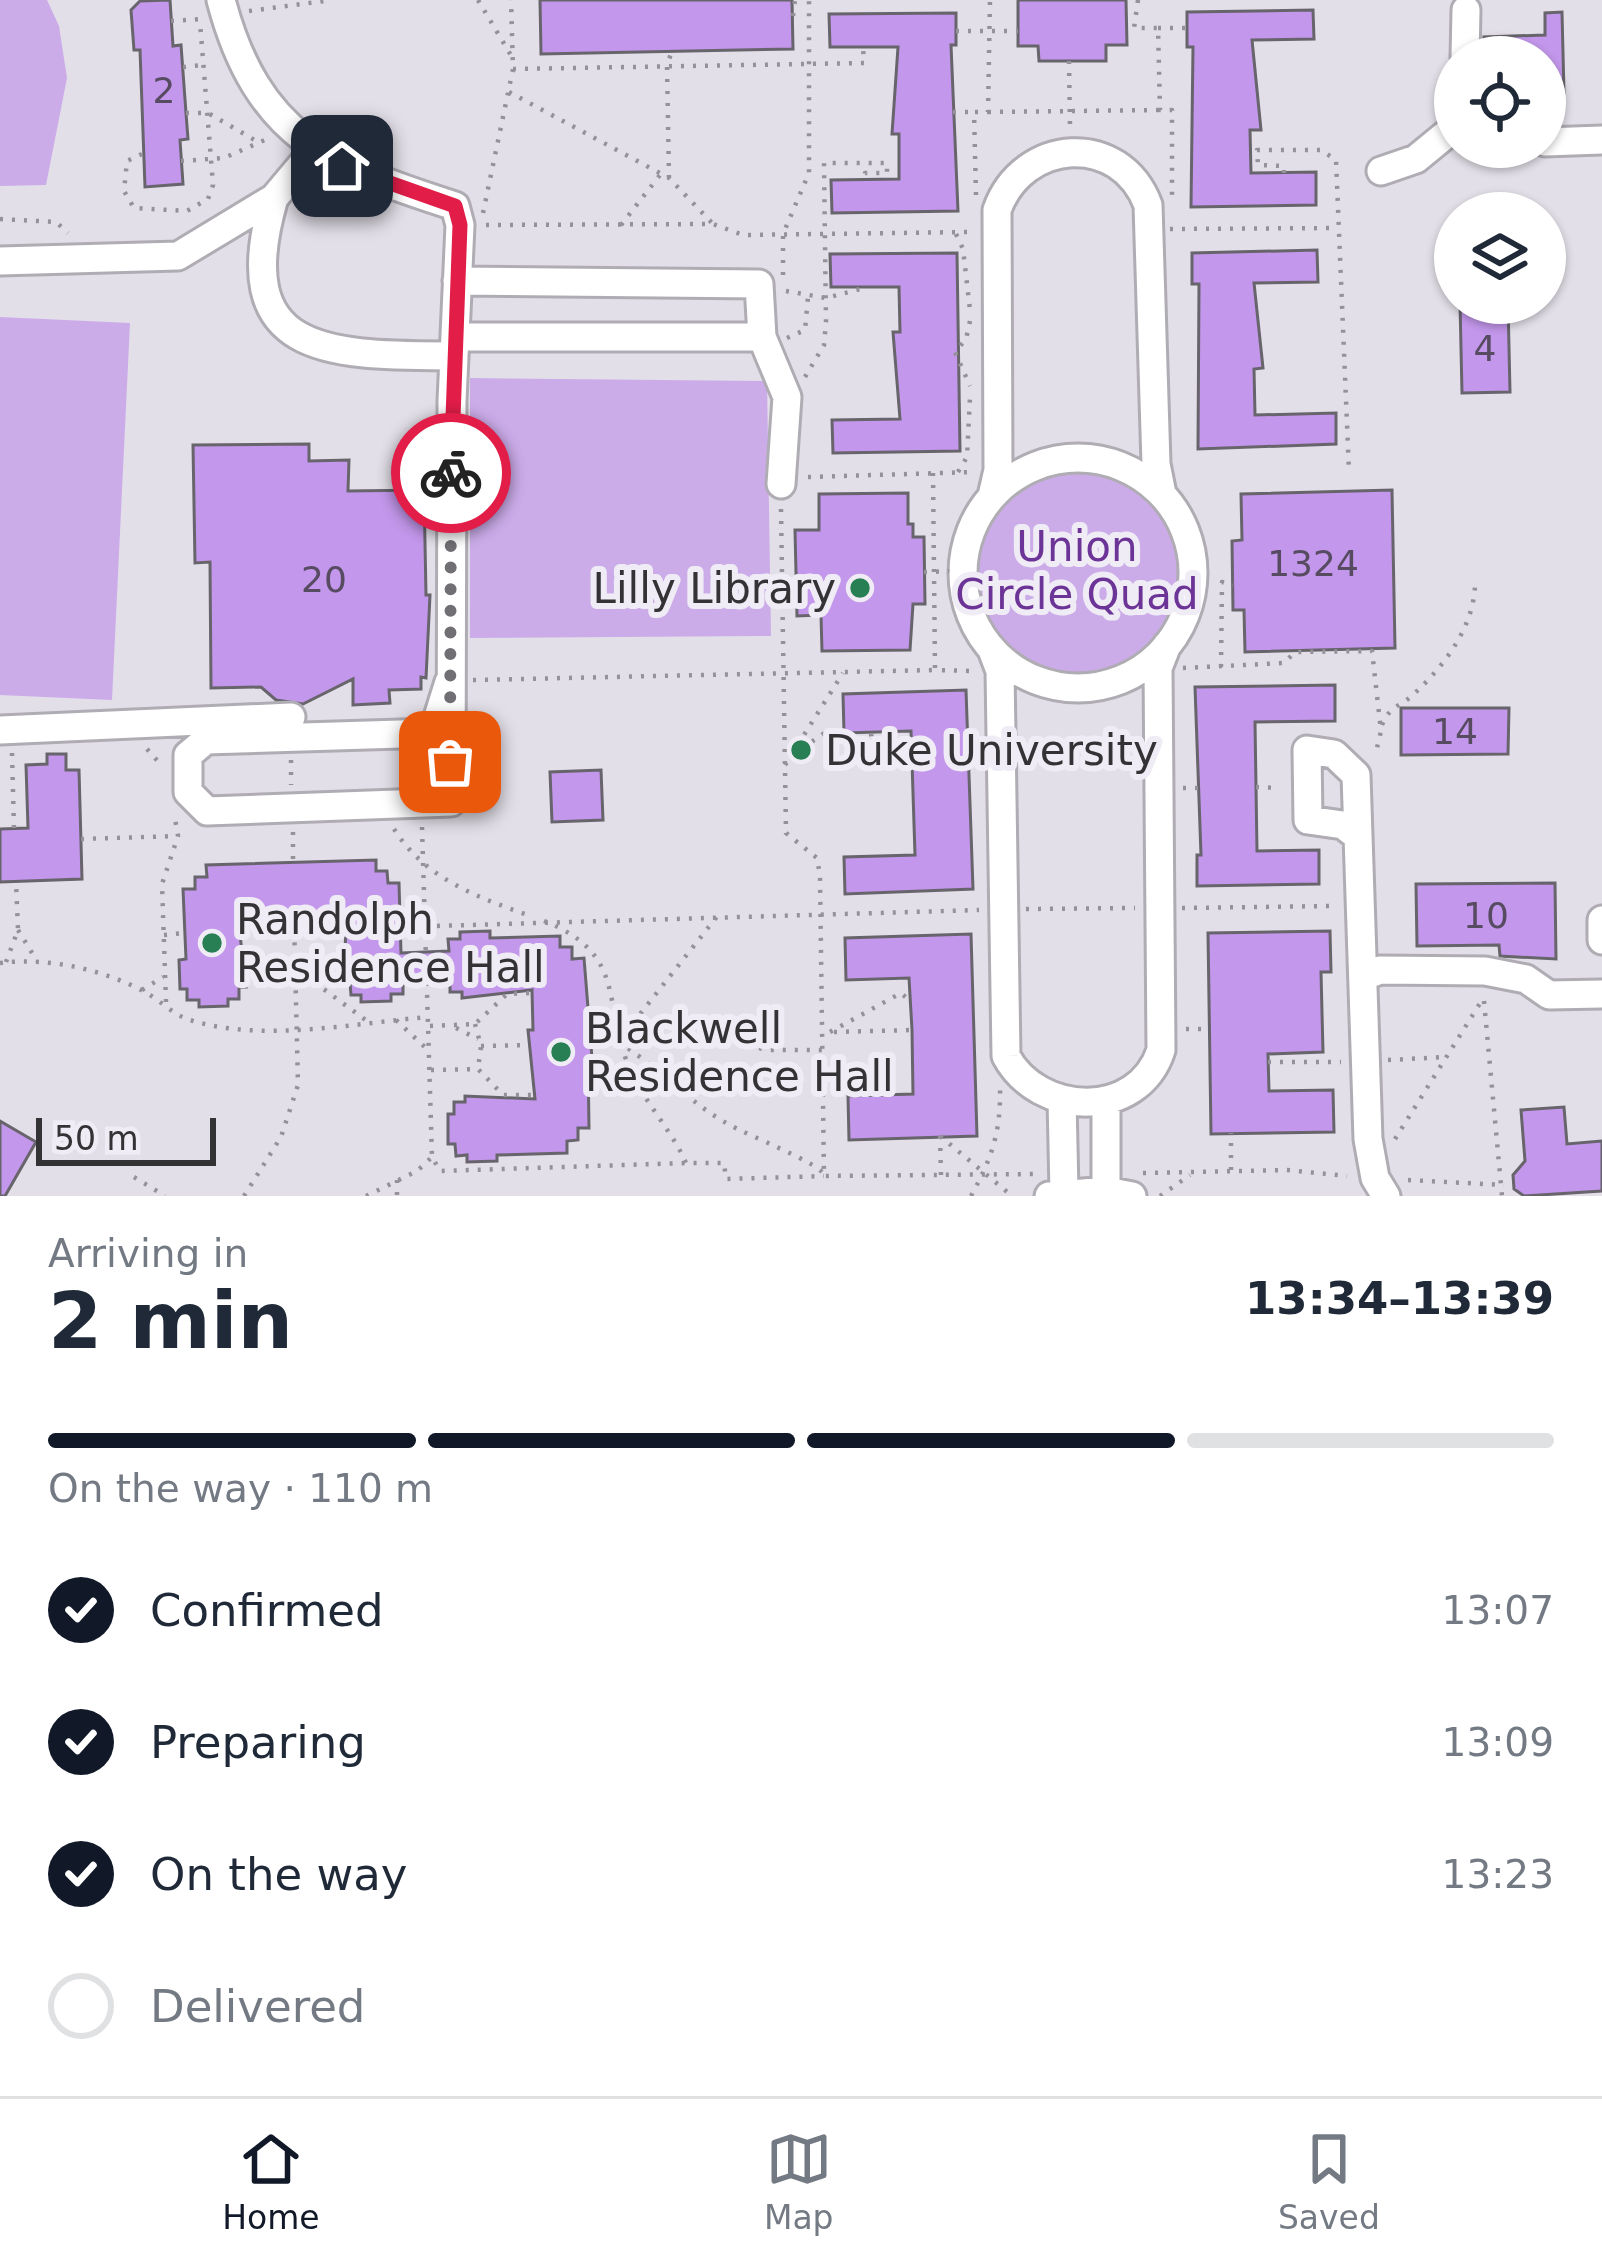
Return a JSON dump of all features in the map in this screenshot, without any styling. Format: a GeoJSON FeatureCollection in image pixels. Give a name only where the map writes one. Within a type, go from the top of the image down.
{"type":"FeatureCollection","features":[{"type":"Feature","properties":{"kind":"street"},"geometry":{"type":"LineString","coordinates":[[210,6],[236,55],[290,128],[342,166],[455,206],[460,225],[455,347],[455,681],[451,802],[414,811],[207,811],[188,792],[188,755],[206,740],[433,733],[455,681]]}},
{"type":"Feature","properties":{"kind":"street"},"geometry":{"type":"LineString","coordinates":[[1465,36],[1466,10]]}},
{"type":"Feature","properties":{"kind":"street"},"geometry":{"type":"LineString","coordinates":[[1566,141],[1602,140]]}},
{"type":"Feature","properties":{"kind":"street"},"geometry":{"type":"LineString","coordinates":[[1382,171],[1416,158],[1434,144]]}},
{"type":"Feature","properties":{"kind":"street"},"geometry":{"type":"LineString","coordinates":[[0,261],[178,256],[274,198],[316,148]]}},
{"type":"Feature","properties":{"kind":"street"},"geometry":{"type":"LineString","coordinates":[[1070,151],[1099,155],[1132,174],[1148,206],[1153,231],[1156,464],[1162,494],[1184,529],[1192,564],[1185,614],[1158,668],[1161,1050],[1145,1081],[1106,1101],[1062,1100],[1029,1087],[1006,1055],[996,661],[948,571],[995,483],[986,232],[1016,176],[1047,155],[1070,151]]}},
{"type":"Feature","properties":{"kind":"street"},"geometry":{"type":"LineString","coordinates":[[274,198],[259,271],[264,299],[288,329],[314,344],[356,355],[455,347],[762,337]]}},
{"type":"Feature","properties":{"kind":"street"},"geometry":{"type":"LineString","coordinates":[[458,281],[759,284],[762,337],[788,398],[781,484]]}},
{"type":"Feature","properties":{"kind":"street"},"geometry":{"type":"LineString","coordinates":[[995,483],[1071,459],[1117,465],[1162,494]]}},
{"type":"Feature","properties":{"kind":"street"},"geometry":{"type":"LineString","coordinates":[[996,661],[1034,679],[1085,687],[1126,677],[1167,645]]}},
{"type":"Feature","properties":{"kind":"street"},"geometry":{"type":"LineString","coordinates":[[6,729],[291,717]]}},
{"type":"Feature","properties":{"kind":"street"},"geometry":{"type":"LineString","coordinates":[[1357,836],[1368,1139],[1388,1184]]}},
{"type":"Feature","properties":{"kind":"street"},"geometry":{"type":"LineString","coordinates":[[1602,920],[1602,940]]}},
{"type":"Feature","properties":{"kind":"street"},"geometry":{"type":"LineString","coordinates":[[1364,976],[1380,970],[1484,984],[1526,979],[1549,995],[1602,994],[1602,977]]}},
{"type":"Feature","properties":{"kind":"street"},"geometry":{"type":"LineString","coordinates":[[1062,1100],[1057,1194],[1119,1194],[1106,1101]]}},
{"type":"Feature","properties":{"kind":"path"},"geometry":{"type":"LineString","coordinates":[[478,0],[513,59]]}},
{"type":"Feature","properties":{"kind":"path"},"geometry":{"type":"LineString","coordinates":[[511,0],[513,69],[481,225],[713,224],[742,235],[986,232],[974,112]]}},
{"type":"Feature","properties":{"kind":"path"},"geometry":{"type":"LineString","coordinates":[[793,16],[795,0]]}},
{"type":"Feature","properties":{"kind":"path"},"geometry":{"type":"LineString","coordinates":[[808,0],[809,173],[783,234],[783,290],[826,298],[868,287]]}},
{"type":"Feature","properties":{"kind":"path"},"geometry":{"type":"LineString","coordinates":[[988,112],[990,0]]}},
{"type":"Feature","properties":{"kind":"path"},"geometry":{"type":"LineString","coordinates":[[1138,0],[1130,28],[1187,28]]}},
{"type":"Feature","properties":{"kind":"path"},"geometry":{"type":"LineString","coordinates":[[142,154],[127,161],[122,172],[130,204],[148,213],[203,205],[213,184],[203,65],[210,6]]}},
{"type":"Feature","properties":{"kind":"path"},"geometry":{"type":"LineString","coordinates":[[1158,28],[1160,110]]}},
{"type":"Feature","properties":{"kind":"path"},"geometry":{"type":"LineString","coordinates":[[956,32],[1018,31]]}},
{"type":"Feature","properties":{"kind":"path"},"geometry":{"type":"LineString","coordinates":[[513,69],[864,63],[863,47]]}},
{"type":"Feature","properties":{"kind":"path"},"geometry":{"type":"LineString","coordinates":[[669,178],[667,65],[672,51]]}},
{"type":"Feature","properties":{"kind":"path"},"geometry":{"type":"LineString","coordinates":[[1069,61],[1070,151]]}},
{"type":"Feature","properties":{"kind":"path"},"geometry":{"type":"LineString","coordinates":[[183,67],[203,65]]}},
{"type":"Feature","properties":{"kind":"path"},"geometry":{"type":"LineString","coordinates":[[509,92],[669,178],[713,224]]}},
{"type":"Feature","properties":{"kind":"path"},"geometry":{"type":"LineString","coordinates":[[952,112],[1172,110],[1172,205]]}},
{"type":"Feature","properties":{"kind":"path"},"geometry":{"type":"LineString","coordinates":[[186,112],[208,113],[257,142]]}},
{"type":"Feature","properties":{"kind":"path"},"geometry":{"type":"LineString","coordinates":[[181,160],[238,154],[290,128]]}},
{"type":"Feature","properties":{"kind":"path"},"geometry":{"type":"LineString","coordinates":[[1284,173],[1284,166],[1258,165],[1257,150],[1321,149],[1336,160],[1349,472]]}},
{"type":"Feature","properties":{"kind":"path"},"geometry":{"type":"LineString","coordinates":[[801,382],[824,345],[824,163],[887,163],[887,173],[865,173],[865,180]]}},
{"type":"Feature","properties":{"kind":"path"},"geometry":{"type":"LineString","coordinates":[[621,225],[660,176]]}},
{"type":"Feature","properties":{"kind":"path"},"geometry":{"type":"LineString","coordinates":[[0,219],[63,225],[69,262]]}},
{"type":"Feature","properties":{"kind":"path"},"geometry":{"type":"LineString","coordinates":[[1153,231],[1338,228]]}},
{"type":"Feature","properties":{"kind":"path"},"geometry":{"type":"LineString","coordinates":[[955,233],[967,270],[971,315],[966,339],[955,352],[971,389],[967,457],[958,472]]}},
{"type":"Feature","properties":{"kind":"path"},"geometry":{"type":"LineString","coordinates":[[762,337],[795,338],[805,330],[808,297]]}},
{"type":"Feature","properties":{"kind":"path"},"geometry":{"type":"LineString","coordinates":[[802,463],[802,483],[811,474],[958,472],[995,483]]}},
{"type":"Feature","properties":{"kind":"path"},"geometry":{"type":"LineString","coordinates":[[933,473],[948,571],[935,670]]}},
{"type":"Feature","properties":{"kind":"path"},"geometry":{"type":"LineString","coordinates":[[781,484],[787,832],[817,858],[826,1032],[824,1176]]}},
{"type":"Feature","properties":{"kind":"path"},"geometry":{"type":"LineString","coordinates":[[924,572],[948,571]]}},
{"type":"Feature","properties":{"kind":"path"},"geometry":{"type":"LineString","coordinates":[[1382,730],[1388,712],[1415,693],[1461,636],[1475,613],[1475,580]]}},
{"type":"Feature","properties":{"kind":"path"},"geometry":{"type":"LineString","coordinates":[[1221,667],[1222,582],[1233,585]]}},
{"type":"Feature","properties":{"kind":"path"},"geometry":{"type":"LineString","coordinates":[[455,681],[935,670],[996,661]]}},
{"type":"Feature","properties":{"kind":"path"},"geometry":{"type":"LineString","coordinates":[[785,765],[844,672]]}},
{"type":"Feature","properties":{"kind":"path"},"geometry":{"type":"LineString","coordinates":[[105,726],[140,743],[165,771]]}},
{"type":"Feature","properties":{"kind":"path"},"geometry":{"type":"LineString","coordinates":[[6,729],[14,829]]}},
{"type":"Feature","properties":{"kind":"path"},"geometry":{"type":"LineString","coordinates":[[792,755],[830,732],[863,750],[892,749],[892,744],[872,744],[871,732]]}},
{"type":"Feature","properties":{"kind":"path"},"geometry":{"type":"LineString","coordinates":[[166,1006],[163,876],[178,836],[173,808]]}},
{"type":"Feature","properties":{"kind":"path"},"geometry":{"type":"LineString","coordinates":[[686,1163],[635,1080],[619,1042],[613,990],[597,955],[573,933],[458,888],[423,862],[390,820],[414,811],[423,862],[432,1156],[440,1171],[724,1163],[726,1179],[901,1176]]}},
{"type":"Feature","properties":{"kind":"path"},"geometry":{"type":"LineString","coordinates":[[0,813],[13,813]]}},
{"type":"Feature","properties":{"kind":"path"},"geometry":{"type":"LineString","coordinates":[[81,839],[178,836]]}},
{"type":"Feature","properties":{"kind":"path"},"geometry":{"type":"LineString","coordinates":[[16,881],[18,930],[3,962],[37,962],[106,976],[205,1024],[297,1028],[428,1017]]}},
{"type":"Feature","properties":{"kind":"path"},"geometry":{"type":"LineString","coordinates":[[400,927],[425,922],[719,914],[1362,906]]}},
{"type":"Feature","properties":{"kind":"path"},"geometry":{"type":"LineString","coordinates":[[619,1042],[719,914]]}},
{"type":"Feature","properties":{"kind":"path"},"geometry":{"type":"LineString","coordinates":[[244,1196],[293,1110],[294,920]]}},
{"type":"Feature","properties":{"kind":"path"},"geometry":{"type":"LineString","coordinates":[[18,930],[37,962]]}},
{"type":"Feature","properties":{"kind":"path"},"geometry":{"type":"LineString","coordinates":[[164,934],[185,933]]}},
{"type":"Feature","properties":{"kind":"path"},"geometry":{"type":"LineString","coordinates":[[295,968],[367,1021]]}},
{"type":"Feature","properties":{"kind":"path"},"geometry":{"type":"LineString","coordinates":[[142,990],[165,976]]}},
{"type":"Feature","properties":{"kind":"path"},"geometry":{"type":"LineString","coordinates":[[1484,984],[1388,1184],[1500,1186]]}},
{"type":"Feature","properties":{"kind":"path"},"geometry":{"type":"LineString","coordinates":[[1484,984],[1502,1196]]}},
{"type":"Feature","properties":{"kind":"path"},"geometry":{"type":"LineString","coordinates":[[429,1026],[475,1024],[507,994],[532,993]]}},
{"type":"Feature","properties":{"kind":"path"},"geometry":{"type":"LineString","coordinates":[[826,1032],[901,993],[910,1001]]}},
{"type":"Feature","properties":{"kind":"path"},"geometry":{"type":"LineString","coordinates":[[396,1020],[430,1052]]}},
{"type":"Feature","properties":{"kind":"path"},"geometry":{"type":"LineString","coordinates":[[475,1024],[480,1043],[478,1069]]}},
{"type":"Feature","properties":{"kind":"path"},"geometry":{"type":"LineString","coordinates":[[451,1025],[480,1043],[529,1045]]}},
{"type":"Feature","properties":{"kind":"path"},"geometry":{"type":"LineString","coordinates":[[826,1032],[912,1030]]}},
{"type":"Feature","properties":{"kind":"path"},"geometry":{"type":"LineString","coordinates":[[592,1043],[731,1041],[766,1049],[824,1050]]}},
{"type":"Feature","properties":{"kind":"path"},"geometry":{"type":"LineString","coordinates":[[619,1042],[731,1126],[784,1155],[812,1163],[824,1176]]}},
{"type":"Feature","properties":{"kind":"path"},"geometry":{"type":"LineString","coordinates":[[971,1196],[1001,1127],[999,1073],[1006,1055]]}},
{"type":"Feature","properties":{"kind":"path"},"geometry":{"type":"LineString","coordinates":[[431,1070],[478,1069],[503,1095],[535,1095]]}},
{"type":"Feature","properties":{"kind":"path"},"geometry":{"type":"LineString","coordinates":[[1231,1133],[1231,1170]]}},
{"type":"Feature","properties":{"kind":"path"},"geometry":{"type":"LineString","coordinates":[[941,1175],[940,1136],[1012,1196]]}},
{"type":"Feature","properties":{"kind":"path"},"geometry":{"type":"LineString","coordinates":[[366,1196],[432,1156]]}},
{"type":"Feature","properties":{"kind":"path"},"geometry":{"type":"LineString","coordinates":[[1160,1196],[1192,1173]]}},
{"type":"Feature","properties":{"kind":"path"},"geometry":{"type":"LineString","coordinates":[[134,1177],[165,1196]]}},
{"type":"Feature","properties":{"kind":"path"},"geometry":{"type":"LineString","coordinates":[[397,1180],[397,1196]]}},
{"type":"Feature","properties":{"kind":"path"},"geometry":{"type":"LineString","coordinates":[[1492,1196],[1500,1186]]}},
{"type":"Feature","properties":{"kind":"green space"},"geometry":{"type":"Polygon","coordinates":[[[0,0],[47,0],[59,26],[67,78],[46,185],[0,186],[0,0]]]}},
{"type":"Feature","properties":{"kind":"green space"},"geometry":{"type":"Polygon","coordinates":[[[0,317],[130,323],[112,700],[0,695],[0,317]]]}},
{"type":"Feature","properties":{"kind":"green space"},"geometry":{"type":"Polygon","coordinates":[[[470,378],[767,381],[771,636],[470,638],[470,378]]]}},
{"type":"Feature","properties":{"kind":"green space","name":"Union Circle Quad"},"geometry":{"type":"Polygon","coordinates":[[[1077,465],[1117,473],[1151,496],[1174,530],[1182,570],[1174,610],[1151,644],[1117,667],[1077,675],[1037,667],[1003,644],[980,610],[972,570],[980,530],[1003,496],[1037,473],[1077,465]]]}},
{"type":"Feature","properties":{"kind":"building"},"geometry":{"type":"Polygon","coordinates":[[[170,0],[173,46],[181,45],[188,139],[180,140],[183,184],[145,187],[140,50],[134,50],[131,10],[140,1],[170,0]]]}},
{"type":"Feature","properties":{"kind":"building"},"geometry":{"type":"Polygon","coordinates":[[[540,0],[792,0],[793,49],[541,54],[540,0]]]}},
{"type":"Feature","properties":{"kind":"building"},"geometry":{"type":"Polygon","coordinates":[[[1018,0],[1126,0],[1127,45],[1106,45],[1106,61],[1039,61],[1038,46],[1018,46],[1018,0]]]}},
{"type":"Feature","properties":{"kind":"building"},"geometry":{"type":"Polygon","coordinates":[[[1313,10],[1314,39],[1252,40],[1261,130],[1250,130],[1251,173],[1316,172],[1316,205],[1191,207],[1193,47],[1187,47],[1187,12],[1313,10]]]}},
{"type":"Feature","properties":{"kind":"building"},"geometry":{"type":"Polygon","coordinates":[[[1562,12],[1563,36],[1514,36],[1545,35],[1545,13],[1562,12]]]}},
{"type":"Feature","properties":{"kind":"building"},"geometry":{"type":"Polygon","coordinates":[[[956,13],[956,45],[951,45],[958,211],[832,213],[831,180],[899,179],[899,134],[892,134],[898,47],[830,47],[829,14],[956,13]]]}},
{"type":"Feature","properties":{"kind":"building"},"geometry":{"type":"Polygon","coordinates":[[[1317,250],[1318,282],[1254,283],[1263,368],[1254,369],[1255,415],[1336,413],[1336,444],[1198,449],[1199,284],[1192,284],[1192,253],[1317,250]]]}},
{"type":"Feature","properties":{"kind":"building"},"geometry":{"type":"Polygon","coordinates":[[[957,253],[960,451],[833,453],[832,420],[900,419],[893,332],[900,332],[899,287],[831,287],[830,254],[957,253]]]}},
{"type":"Feature","properties":{"kind":"building"},"geometry":{"type":"Polygon","coordinates":[[[1460,324],[1508,324],[1510,392],[1462,393],[1460,324]]]}},
{"type":"Feature","properties":{"kind":"building"},"geometry":{"type":"Polygon","coordinates":[[[309,444],[309,461],[349,460],[348,491],[424,490],[426,595],[430,595],[426,678],[421,677],[421,689],[389,690],[390,703],[353,705],[353,679],[303,704],[276,700],[261,687],[211,688],[210,562],[195,563],[193,445],[309,444]]]}},
{"type":"Feature","properties":{"kind":"building"},"geometry":{"type":"Polygon","coordinates":[[[1392,490],[1395,648],[1245,652],[1244,610],[1233,610],[1232,541],[1242,540],[1241,494],[1392,490]]]}},
{"type":"Feature","properties":{"kind":"building","name":"Lilly Library"},"geometry":{"type":"Polygon","coordinates":[[[908,493],[908,524],[913,524],[913,537],[924,537],[925,604],[913,604],[910,650],[822,651],[821,615],[797,616],[795,530],[819,530],[819,494],[908,493]]]}},
{"type":"Feature","properties":{"kind":"building"},"geometry":{"type":"Polygon","coordinates":[[[1335,685],[1335,721],[1255,722],[1257,851],[1319,850],[1319,884],[1197,886],[1197,855],[1201,855],[1195,687],[1335,685]]]}},
{"type":"Feature","properties":{"kind":"building"},"geometry":{"type":"Polygon","coordinates":[[[966,690],[973,889],[845,894],[844,857],[915,855],[911,731],[844,733],[843,694],[966,690]]]}},
{"type":"Feature","properties":{"kind":"building"},"geometry":{"type":"Polygon","coordinates":[[[1401,708],[1509,708],[1508,754],[1401,755],[1401,708]]]}},
{"type":"Feature","properties":{"kind":"building"},"geometry":{"type":"Polygon","coordinates":[[[47,754],[66,754],[66,770],[79,770],[82,879],[0,882],[0,829],[28,828],[26,765],[47,764],[47,754]]]}},
{"type":"Feature","properties":{"kind":"building"},"geometry":{"type":"Polygon","coordinates":[[[601,770],[603,820],[552,822],[550,772],[601,770]]]}},
{"type":"Feature","properties":{"kind":"building"},"geometry":{"type":"Polygon","coordinates":[[[376,860],[376,871],[387,871],[388,883],[399,883],[401,953],[449,951],[448,939],[460,939],[460,932],[490,931],[490,938],[560,936],[560,947],[572,947],[572,959],[584,958],[592,1058],[588,1059],[589,1128],[578,1128],[578,1140],[567,1141],[567,1153],[497,1155],[497,1161],[467,1162],[467,1155],[456,1156],[455,1144],[448,1144],[448,1114],[454,1114],[454,1102],[465,1102],[465,1096],[535,1099],[528,1030],[533,1030],[532,990],[462,998],[462,992],[450,992],[450,981],[403,982],[403,994],[391,994],[391,1001],[361,1002],[361,995],[351,995],[350,983],[343,984],[347,913],[307,915],[308,920],[238,917],[246,987],[239,987],[239,999],[228,999],[228,1006],[199,1007],[199,1000],[187,1000],[187,989],[180,989],[179,960],[186,959],[183,889],[195,889],[195,877],[207,877],[206,865],[376,860]]]}},
{"type":"Feature","properties":{"kind":"building"},"geometry":{"type":"Polygon","coordinates":[[[1555,883],[1556,959],[1500,956],[1499,945],[1417,946],[1416,884],[1555,883]]]}},
{"type":"Feature","properties":{"kind":"building"},"geometry":{"type":"Polygon","coordinates":[[[1330,931],[1331,972],[1321,972],[1323,1052],[1268,1054],[1269,1091],[1333,1090],[1334,1132],[1211,1134],[1208,933],[1330,931]]]}},
{"type":"Feature","properties":{"kind":"building"},"geometry":{"type":"Polygon","coordinates":[[[971,934],[977,1136],[849,1140],[848,1096],[913,1094],[912,1030],[909,978],[846,980],[845,938],[971,934]]]}},
{"type":"Feature","properties":{"kind":"building"},"geometry":{"type":"Polygon","coordinates":[[[1564,1107],[1567,1144],[1602,1141],[1602,1191],[1524,1196],[1514,1189],[1513,1175],[1525,1161],[1521,1110],[1564,1107]]]}},
{"type":"Feature","properties":{"kind":"building"},"geometry":{"type":"Polygon","coordinates":[[[0,1121],[36,1142],[5,1196],[0,1196],[0,1121]]]}},
{"type":"Feature","properties":{"kind":"way so far"},"geometry":{"type":"LineString","coordinates":[[450,762],[451,473]]}},
{"type":"Feature","properties":{"kind":"place","name":"Lilly Library"},"geometry":{"type":"Point","coordinates":[860,588]}},
{"type":"Feature","properties":{"kind":"place","name":"Duke University"},"geometry":{"type":"Point","coordinates":[801,750]}},
{"type":"Feature","properties":{"kind":"place","name":"Randolph Residence Hall"},"geometry":{"type":"Point","coordinates":[212,943]}},
{"type":"Feature","properties":{"kind":"place","name":"Blackwell Residence Hall"},"geometry":{"type":"Point","coordinates":[561,1052]}},
{"type":"Feature","properties":{"kind":"route"},"geometry":{"type":"LineString","coordinates":[[342,166],[455,206],[460,225],[451,473]]}}]}
